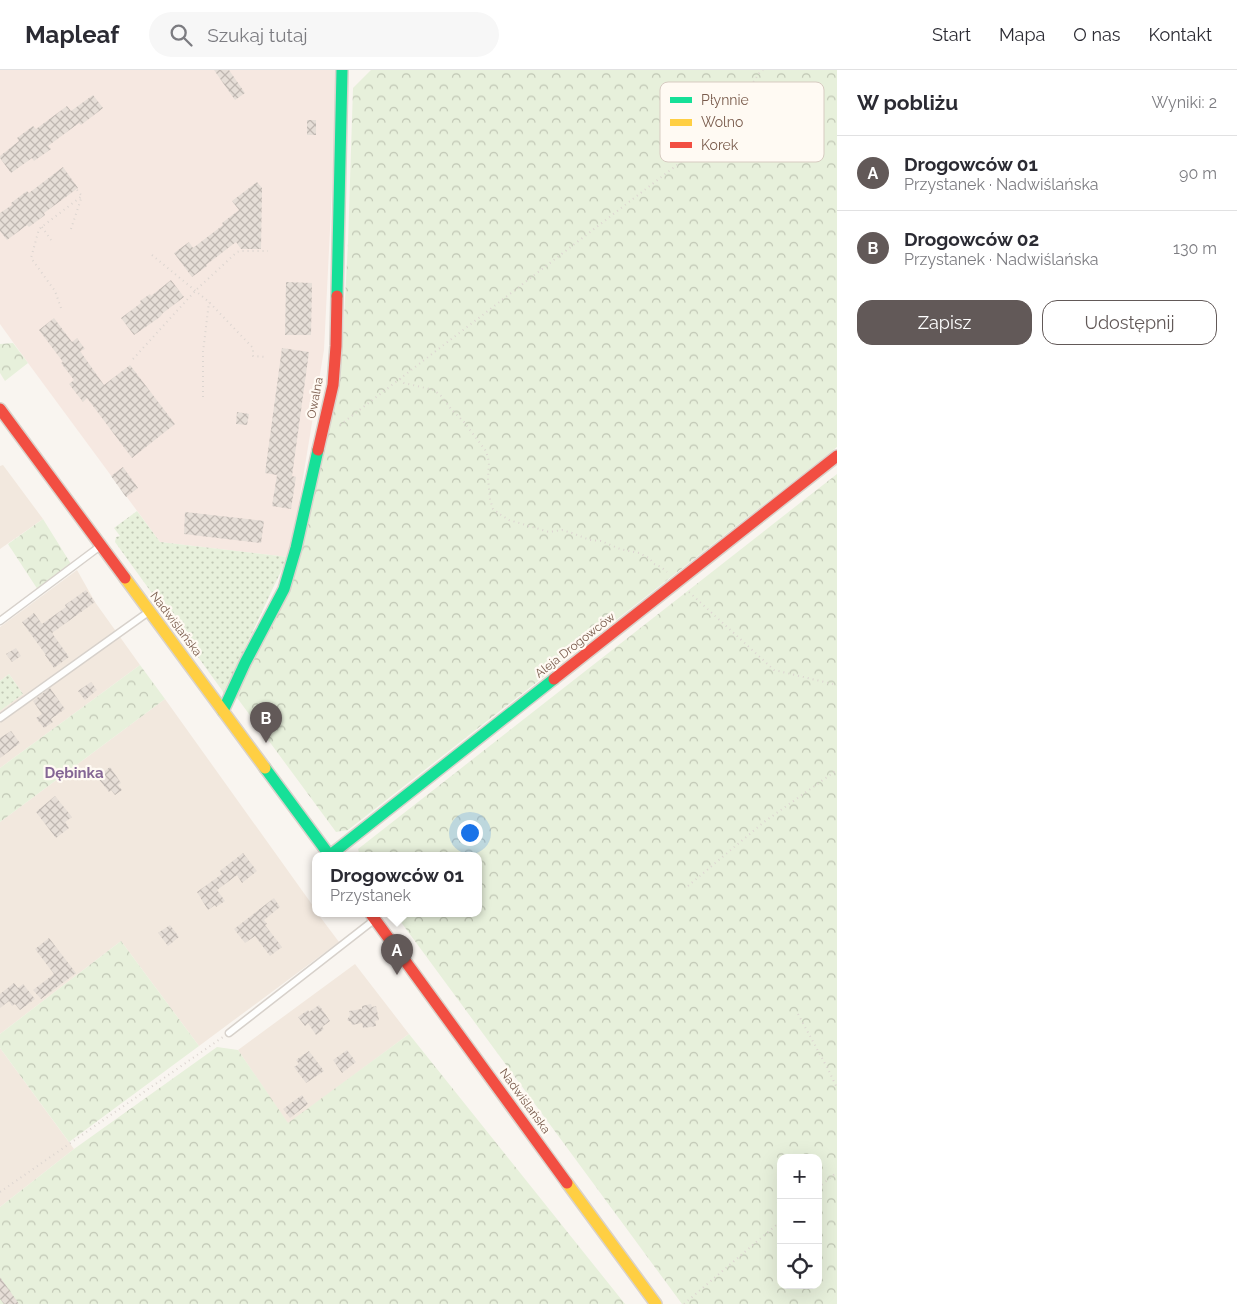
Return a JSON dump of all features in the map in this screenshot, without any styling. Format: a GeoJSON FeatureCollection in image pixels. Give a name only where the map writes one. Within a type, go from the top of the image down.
{"type":"FeatureCollection","features":[{"type":"Feature","properties":{"kind":"street","name":"Owalna"},"geometry":{"type":"LineString","coordinates":[[223,711],[284,589],[296,548],[333,385],[336,346],[342,70]]}},
{"type":"Feature","properties":{"kind":"street","name":"Nadwiślańska"},"geometry":{"type":"LineString","coordinates":[[0,409],[326,852]]}},
{"type":"Feature","properties":{"kind":"street","name":"Aleja Drogowców"},"geometry":{"type":"LineString","coordinates":[[334,852],[837,456]]}},
{"type":"Feature","properties":{"kind":"street","name":"Nadwiślańska"},"geometry":{"type":"LineString","coordinates":[[373,917],[656,1304]]}},
{"type":"Feature","properties":{"kind":"lane"},"geometry":{"type":"LineString","coordinates":[[0,621],[101,546]]}},
{"type":"Feature","properties":{"kind":"lane"},"geometry":{"type":"LineString","coordinates":[[0,718],[149,611]]}},
{"type":"Feature","properties":{"kind":"lane"},"geometry":{"type":"LineString","coordinates":[[229,1033],[373,917]]}},
{"type":"Feature","properties":{"kind":"path"},"geometry":{"type":"LineString","coordinates":[[754,82],[763,70]]}},
{"type":"Feature","properties":{"kind":"path"},"geometry":{"type":"LineString","coordinates":[[320,441],[682,162]]}},
{"type":"Feature","properties":{"kind":"path"},"geometry":{"type":"LineString","coordinates":[[77,190],[82,196]]}},
{"type":"Feature","properties":{"kind":"path"},"geometry":{"type":"LineString","coordinates":[[61,308],[55,290],[31,258],[39,229],[82,196]]}},
{"type":"Feature","properties":{"kind":"path"},"geometry":{"type":"LineString","coordinates":[[71,229],[82,196]]}},
{"type":"Feature","properties":{"kind":"path"},"geometry":{"type":"LineString","coordinates":[[42,227],[51,240]]}},
{"type":"Feature","properties":{"kind":"path"},"geometry":{"type":"LineString","coordinates":[[133,359],[196,290],[237,252],[268,251]]}},
{"type":"Feature","properties":{"kind":"path"},"geometry":{"type":"LineString","coordinates":[[152,255],[209,302],[253,348],[253,356],[267,357]]}},
{"type":"Feature","properties":{"kind":"path"},"geometry":{"type":"LineString","coordinates":[[203,397],[204,352],[209,302]]}},
{"type":"Feature","properties":{"kind":"path"},"geometry":{"type":"LineString","coordinates":[[400,379],[404,383],[434,390],[479,441],[486,451],[489,462],[490,499],[494,508],[501,515],[509,520],[549,532],[562,530],[590,540],[602,541],[649,558],[677,581],[774,670],[837,685]]}},
{"type":"Feature","properties":{"kind":"path"},"geometry":{"type":"LineString","coordinates":[[688,886],[764,822],[837,770]]}},
{"type":"Feature","properties":{"kind":"path"},"geometry":{"type":"LineString","coordinates":[[798,1014],[837,1088]]}},
{"type":"Feature","properties":{"kind":"path"},"geometry":{"type":"LineString","coordinates":[[0,1192],[229,1033]]}},
{"type":"Feature","properties":{"kind":"path"},"geometry":{"type":"LineString","coordinates":[[822,1185],[837,1172]]}},
{"type":"Feature","properties":{"kind":"path"},"geometry":{"type":"LineString","coordinates":[[684,1304],[777,1224]]}},
{"type":"Feature","properties":{"kind":"shaded area"},"geometry":{"type":"Polygon","coordinates":[[[0,70],[338,70],[324,350],[288,557],[160,542],[0,324],[0,70]]]}},
{"type":"Feature","properties":{"kind":"shaded area"},"geometry":{"type":"Polygon","coordinates":[[[3,465],[43,519],[0,549],[0,466],[3,465]]]}},
{"type":"Feature","properties":{"kind":"shaded area"},"geometry":{"type":"Polygon","coordinates":[[[77,570],[95,602],[140,665],[0,768],[0,711],[23,694],[9,674],[0,681],[0,627],[77,570]]]}},
{"type":"Feature","properties":{"kind":"shaded area"},"geometry":{"type":"Polygon","coordinates":[[[165,699],[312,904],[312,917],[320,917],[339,942],[199,1046],[121,941],[0,1034],[0,822],[165,699]]]}},
{"type":"Feature","properties":{"kind":"shaded area"},"geometry":{"type":"Polygon","coordinates":[[[355,964],[409,1034],[288,1124],[238,1050],[355,964]]]}},
{"type":"Feature","properties":{"kind":"shaded area"},"geometry":{"type":"Polygon","coordinates":[[[0,1048],[74,1149],[0,1207],[0,1048]]]}},
{"type":"Feature","properties":{"kind":"green space"},"geometry":{"type":"Polygon","coordinates":[[[371,70],[837,70],[837,447],[348,830],[336,832],[235,695],[289,592],[343,337],[353,88],[371,70]]]}},
{"type":"Feature","properties":{"kind":"green space"},"geometry":{"type":"Polygon","coordinates":[[[13,343],[28,363],[5,381],[0,373],[0,344],[13,343]]]}},
{"type":"Feature","properties":{"kind":"green space"},"geometry":{"type":"Polygon","coordinates":[[[837,474],[837,1304],[682,1304],[397,917],[482,917],[482,852],[359,852],[358,849],[837,474]]]}},
{"type":"Feature","properties":{"kind":"green space"},"geometry":{"type":"Polygon","coordinates":[[[137,511],[160,542],[288,557],[224,693],[115,542],[116,537],[120,536],[114,528],[137,511]]]}},
{"type":"Feature","properties":{"kind":"green space"},"geometry":{"type":"Polygon","coordinates":[[[43,519],[71,564],[38,590],[8,544],[43,519]]]}},
{"type":"Feature","properties":{"kind":"green space"},"geometry":{"type":"Polygon","coordinates":[[[140,665],[165,699],[0,822],[0,768],[140,665]]]}},
{"type":"Feature","properties":{"kind":"green space"},"geometry":{"type":"Polygon","coordinates":[[[9,674],[23,694],[0,711],[0,681],[9,674]]]}},
{"type":"Feature","properties":{"kind":"green space"},"geometry":{"type":"Polygon","coordinates":[[[121,941],[199,1046],[69,1142],[0,1048],[0,1034],[121,941]]]}},
{"type":"Feature","properties":{"kind":"green space"},"geometry":{"type":"Polygon","coordinates":[[[409,1034],[625,1304],[0,1304],[0,1207],[74,1149],[217,1047],[238,1050],[288,1123],[409,1034]]]}},
{"type":"Feature","properties":{"kind":"building"},"geometry":{"type":"Polygon","coordinates":[[[214,70],[229,70],[245,93],[235,100],[214,70]]]}},
{"type":"Feature","properties":{"kind":"building"},"geometry":{"type":"Polygon","coordinates":[[[93,95],[103,108],[48,146],[51,149],[34,161],[32,158],[11,173],[0,156],[19,141],[17,138],[33,126],[36,129],[67,106],[71,111],[93,95]]]}},
{"type":"Feature","properties":{"kind":"building"},"geometry":{"type":"Polygon","coordinates":[[[307,120],[316,120],[316,135],[307,135],[307,120]]]}},
{"type":"Feature","properties":{"kind":"building"},"geometry":{"type":"Polygon","coordinates":[[[63,167],[78,188],[44,213],[45,215],[29,227],[27,225],[7,240],[0,231],[0,213],[27,191],[29,193],[63,167]]]}},
{"type":"Feature","properties":{"kind":"building"},"geometry":{"type":"Polygon","coordinates":[[[257,182],[262,188],[261,249],[241,249],[236,242],[192,277],[174,253],[189,242],[193,248],[223,225],[222,223],[239,210],[232,201],[257,182]]]}},
{"type":"Feature","properties":{"kind":"building"},"geometry":{"type":"Polygon","coordinates":[[[171,280],[184,297],[134,335],[121,318],[141,303],[140,301],[150,294],[151,296],[171,280]]]}},
{"type":"Feature","properties":{"kind":"building"},"geometry":{"type":"Polygon","coordinates":[[[286,282],[312,283],[311,335],[285,335],[286,282]]]}},
{"type":"Feature","properties":{"kind":"building"},"geometry":{"type":"Polygon","coordinates":[[[54,318],[72,342],[77,338],[85,349],[80,351],[104,385],[130,365],[175,424],[132,458],[87,398],[83,402],[69,384],[74,380],[39,330],[54,318]]]}},
{"type":"Feature","properties":{"kind":"building"},"geometry":{"type":"Polygon","coordinates":[[[282,348],[309,352],[292,476],[296,477],[291,509],[272,506],[277,475],[265,473],[282,348]]]}},
{"type":"Feature","properties":{"kind":"building"},"geometry":{"type":"Polygon","coordinates":[[[237,412],[249,414],[247,425],[236,424],[237,412]]]}},
{"type":"Feature","properties":{"kind":"building"},"geometry":{"type":"Polygon","coordinates":[[[123,467],[138,488],[126,497],[111,476],[123,467]]]}},
{"type":"Feature","properties":{"kind":"building"},"geometry":{"type":"Polygon","coordinates":[[[185,512],[264,521],[261,543],[184,534],[185,512]]]}},
{"type":"Feature","properties":{"kind":"building"},"geometry":{"type":"Polygon","coordinates":[[[86,590],[95,602],[52,633],[69,657],[54,668],[22,622],[34,613],[42,624],[86,590]]]}},
{"type":"Feature","properties":{"kind":"building"},"geometry":{"type":"Polygon","coordinates":[[[16,648],[21,656],[12,662],[6,654],[16,648]]]}},
{"type":"Feature","properties":{"kind":"building"},"geometry":{"type":"Polygon","coordinates":[[[91,682],[97,690],[85,700],[78,691],[91,682]]]}},
{"type":"Feature","properties":{"kind":"building"},"geometry":{"type":"Polygon","coordinates":[[[50,688],[65,709],[51,719],[53,722],[44,728],[36,718],[42,714],[33,701],[50,688]]]}},
{"type":"Feature","properties":{"kind":"building"},"geometry":{"type":"Polygon","coordinates":[[[11,731],[20,743],[0,758],[0,738],[11,731]]]}},
{"type":"Feature","properties":{"kind":"building"},"geometry":{"type":"Polygon","coordinates":[[[110,767],[121,783],[118,785],[122,790],[115,795],[111,790],[109,792],[97,777],[110,767]]]}},
{"type":"Feature","properties":{"kind":"building"},"geometry":{"type":"Polygon","coordinates":[[[55,796],[72,817],[65,822],[69,828],[56,838],[36,812],[55,796]]]}},
{"type":"Feature","properties":{"kind":"building"},"geometry":{"type":"Polygon","coordinates":[[[243,853],[257,871],[242,883],[237,875],[217,890],[225,901],[208,910],[197,892],[222,874],[220,871],[243,853]]]}},
{"type":"Feature","properties":{"kind":"building"},"geometry":{"type":"Polygon","coordinates":[[[274,898],[280,907],[264,920],[267,924],[265,925],[282,947],[270,956],[255,936],[245,943],[234,929],[274,898]]]}},
{"type":"Feature","properties":{"kind":"building"},"geometry":{"type":"Polygon","coordinates":[[[170,925],[179,937],[168,946],[158,933],[170,925]]]}},
{"type":"Feature","properties":{"kind":"building"},"geometry":{"type":"Polygon","coordinates":[[[49,938],[76,973],[41,999],[33,990],[54,974],[35,949],[49,938]]]}},
{"type":"Feature","properties":{"kind":"building"},"geometry":{"type":"Polygon","coordinates":[[[14,983],[18,988],[23,984],[35,999],[20,1010],[15,1004],[12,1006],[9,1001],[0,1008],[0,994],[14,983]]]}},
{"type":"Feature","properties":{"kind":"building"},"geometry":{"type":"Polygon","coordinates":[[[371,1004],[372,1007],[376,1006],[379,1020],[375,1021],[376,1026],[363,1028],[362,1023],[352,1025],[347,1020],[350,1015],[349,1011],[362,1009],[362,1006],[371,1004]]]}},
{"type":"Feature","properties":{"kind":"building"},"geometry":{"type":"Polygon","coordinates":[[[319,1005],[330,1021],[316,1035],[308,1023],[305,1026],[298,1017],[319,1005]]]}},
{"type":"Feature","properties":{"kind":"building"},"geometry":{"type":"Polygon","coordinates":[[[347,1050],[356,1062],[342,1073],[333,1060],[347,1050]]]}},
{"type":"Feature","properties":{"kind":"building"},"geometry":{"type":"Polygon","coordinates":[[[309,1051],[324,1071],[306,1083],[294,1067],[299,1064],[296,1060],[309,1051]]]}},
{"type":"Feature","properties":{"kind":"building"},"geometry":{"type":"Polygon","coordinates":[[[302,1095],[308,1104],[290,1118],[283,1109],[302,1095]]]}},
{"type":"Feature","properties":{"kind":"building"},"geometry":{"type":"Polygon","coordinates":[[[0,1277],[19,1304],[4,1304],[0,1299],[0,1277]]]}},
{"type":"Feature","properties":{"kind":"traffic: fast"},"geometry":{"type":"LineString","coordinates":[[337,296],[342,70]]}},
{"type":"Feature","properties":{"kind":"traffic: fast"},"geometry":{"type":"LineString","coordinates":[[223,711],[245,663],[284,589],[296,548],[318,450]]}},
{"type":"Feature","properties":{"kind":"traffic: fast"},"geometry":{"type":"LineString","coordinates":[[334,852],[554,679]]}},
{"type":"Feature","properties":{"kind":"traffic: fast"},"geometry":{"type":"LineString","coordinates":[[265,768],[327,852]]}},
{"type":"Feature","properties":{"kind":"traffic: slow"},"geometry":{"type":"LineString","coordinates":[[125,578],[265,768]]}},
{"type":"Feature","properties":{"kind":"traffic: slow"},"geometry":{"type":"LineString","coordinates":[[567,1183],[656,1304]]}},
{"type":"Feature","properties":{"kind":"traffic: jam"},"geometry":{"type":"LineString","coordinates":[[318,450],[333,385],[337,296]]}},
{"type":"Feature","properties":{"kind":"traffic: jam"},"geometry":{"type":"LineString","coordinates":[[0,409],[125,578]]}},
{"type":"Feature","properties":{"kind":"traffic: jam"},"geometry":{"type":"LineString","coordinates":[[554,679],[837,456]]}},
{"type":"Feature","properties":{"kind":"traffic: jam"},"geometry":{"type":"LineString","coordinates":[[373,917],[567,1183]]}},
{"type":"Feature","properties":{"kind":"place","name":"Drogowców 02"},"geometry":{"type":"Point","coordinates":[266,743]}},
{"type":"Feature","properties":{"kind":"place","name":"Drogowców 01"},"geometry":{"type":"Point","coordinates":[397,975]}},
{"type":"Feature","properties":{"kind":"district","name":"Dębinka"},"geometry":{"type":"Point","coordinates":[74,773]}}]}
